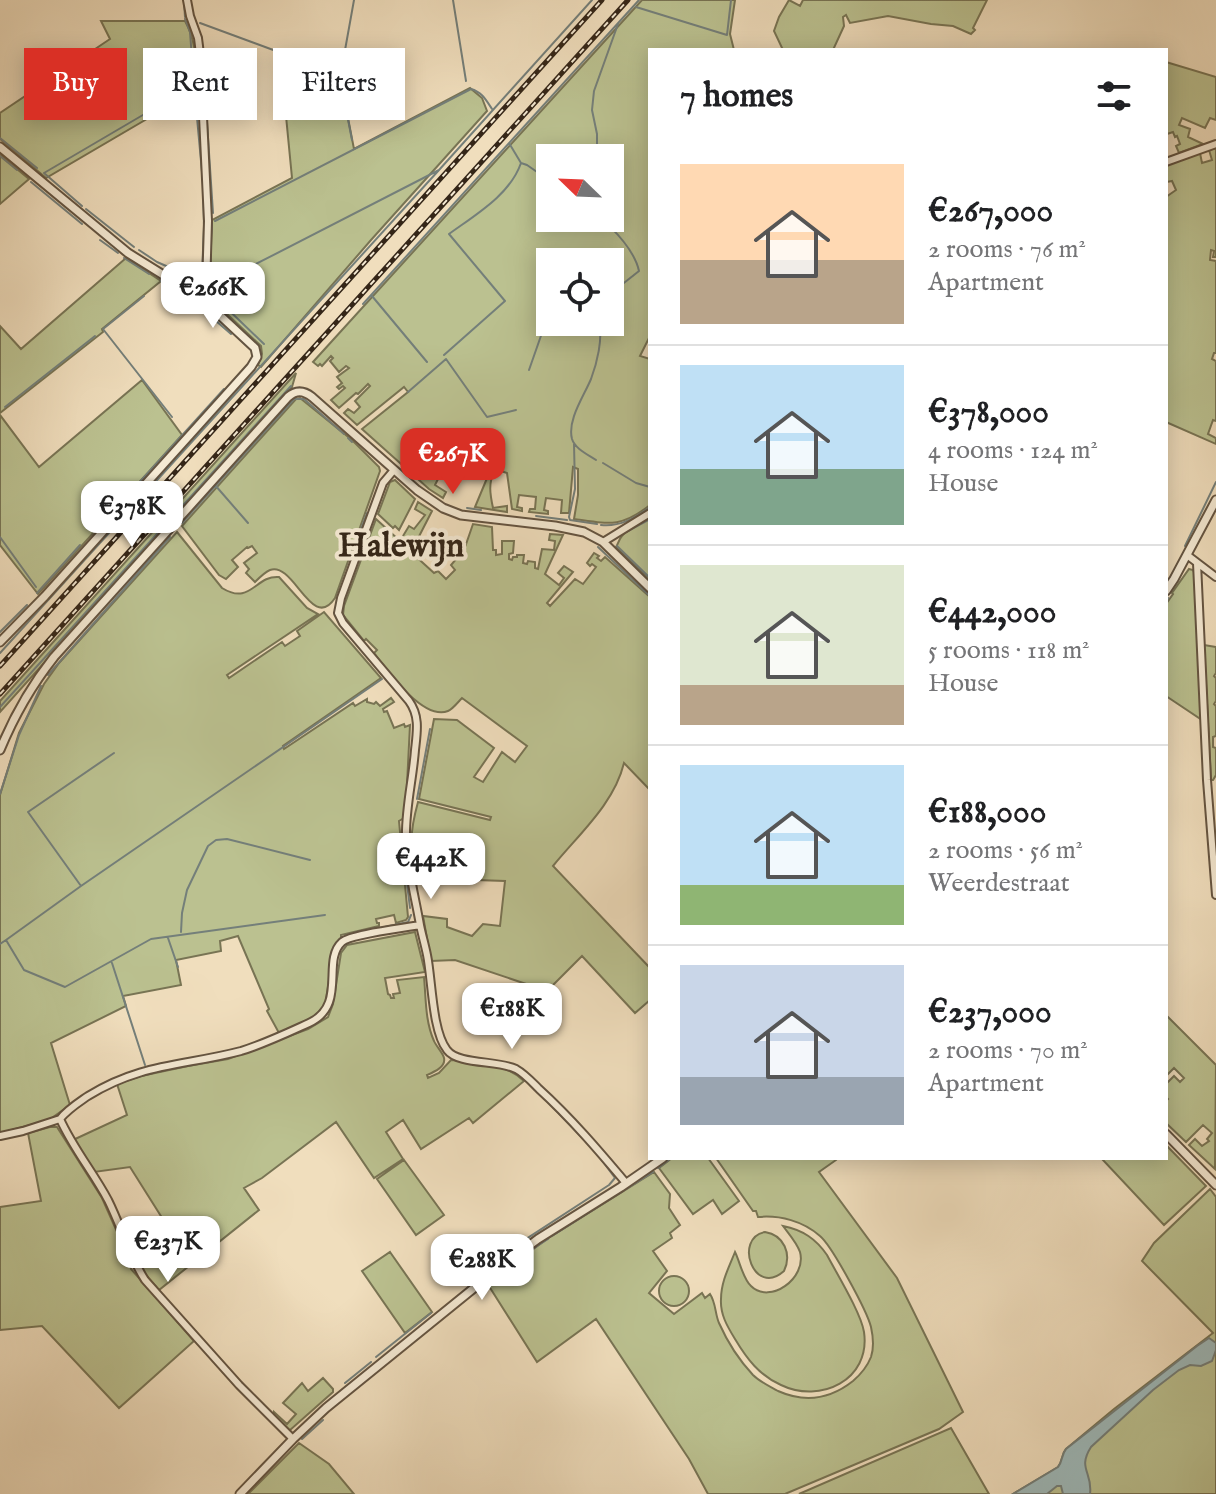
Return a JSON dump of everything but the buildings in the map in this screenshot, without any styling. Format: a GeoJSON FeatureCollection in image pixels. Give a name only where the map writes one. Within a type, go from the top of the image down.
{"type":"FeatureCollection","features":[{"type":"Feature","properties":{"kind":"street"},"geometry":{"type":"LineString","coordinates":[[187,0],[200,54],[208,204],[206,289],[201,300]]}},
{"type":"Feature","properties":{"kind":"street"},"geometry":{"type":"LineString","coordinates":[[1168,161],[1216,144]]}},
{"type":"Feature","properties":{"kind":"street"},"geometry":{"type":"LineString","coordinates":[[0,147],[128,253],[201,300],[255,348],[257,357],[45,596],[0,642]]}},
{"type":"Feature","properties":{"kind":"street"},"geometry":{"type":"LineString","coordinates":[[0,750],[19,708],[54,657],[293,393],[302,392],[312,397],[433,503],[472,517],[584,532],[603,542],[648,586]]}},
{"type":"Feature","properties":{"kind":"street"},"geometry":{"type":"LineString","coordinates":[[394,470],[383,483],[338,613],[416,712],[406,840],[441,1039],[447,1052],[457,1057],[506,1065],[522,1073],[587,1137],[626,1183]]}},
{"type":"Feature","properties":{"kind":"street"},"geometry":{"type":"LineString","coordinates":[[1168,588],[1216,500]]}},
{"type":"Feature","properties":{"kind":"street"},"geometry":{"type":"LineString","coordinates":[[603,542],[648,514]]}},
{"type":"Feature","properties":{"kind":"street"},"geometry":{"type":"LineString","coordinates":[[1187,555],[1216,577]]}},
{"type":"Feature","properties":{"kind":"street"},"geometry":{"type":"LineString","coordinates":[[1197,563],[1216,895]]}},
{"type":"Feature","properties":{"kind":"street"},"geometry":{"type":"LineString","coordinates":[[0,1136],[60,1119],[76,1104],[129,1075],[243,1050],[317,1019],[327,1008],[331,997],[335,960],[341,943],[352,938],[420,925]]}},
{"type":"Feature","properties":{"kind":"street"},"geometry":{"type":"LineString","coordinates":[[60,1119],[106,1196],[145,1280],[239,1385],[293,1439]]}},
{"type":"Feature","properties":{"kind":"street"},"geometry":{"type":"LineString","coordinates":[[1168,1136],[1215,1182]]}},
{"type":"Feature","properties":{"kind":"street"},"geometry":{"type":"LineString","coordinates":[[240,1494],[326,1408],[495,1271],[538,1239],[660,1160]]}},
{"type":"Feature","properties":{"kind":"green space"},"geometry":{"type":"Polygon","coordinates":[[[642,0],[735,0],[730,34],[734,48],[648,48],[648,340],[640,356],[648,358],[648,506],[622,521],[574,519],[578,469],[573,467],[569,513],[561,513],[562,500],[546,498],[544,510],[548,514],[529,512],[535,509],[536,497],[519,495],[517,507],[522,511],[512,509],[507,473],[495,469],[490,488],[493,508],[507,506],[507,512],[475,507],[495,459],[470,451],[460,471],[455,469],[451,478],[441,473],[435,485],[446,492],[443,498],[362,429],[408,392],[404,387],[357,425],[344,413],[348,409],[354,413],[360,407],[355,401],[370,386],[368,384],[339,408],[331,400],[345,388],[337,387],[342,383],[337,377],[349,368],[346,366],[339,372],[330,361],[331,356],[322,366],[318,366],[313,362],[642,0]]]}},
{"type":"Feature","properties":{"kind":"green space"},"geometry":{"type":"Polygon","coordinates":[[[789,0],[800,6],[803,0],[987,0],[971,34],[953,26],[888,16],[850,23],[846,15],[834,48],[782,48],[774,31],[789,0]]]}},
{"type":"Feature","properties":{"kind":"green space"},"geometry":{"type":"Polygon","coordinates":[[[101,21],[185,21],[194,48],[143,48],[145,120],[46,178],[0,139],[0,113],[24,97],[24,120],[127,120],[127,48],[97,48],[110,39],[101,21]]]}},
{"type":"Feature","properties":{"kind":"green space"},"geometry":{"type":"Polygon","coordinates":[[[1168,63],[1216,77],[1216,120],[1210,118],[1205,128],[1182,118],[1179,125],[1190,129],[1188,137],[1203,144],[1179,153],[1176,146],[1180,144],[1173,132],[1168,134],[1168,63]]]}},
{"type":"Feature","properties":{"kind":"green space"},"geometry":{"type":"Polygon","coordinates":[[[470,88],[482,98],[487,111],[261,367],[258,365],[261,346],[209,297],[212,220],[292,178],[286,120],[348,120],[354,149],[470,88]]]}},
{"type":"Feature","properties":{"kind":"green space"},"geometry":{"type":"Polygon","coordinates":[[[1216,148],[1216,257],[1213,257],[1214,251],[1211,250],[1210,260],[1216,261],[1216,353],[1212,359],[1216,361],[1216,421],[1213,420],[1208,434],[1216,438],[1216,444],[1168,423],[1168,196],[1176,190],[1172,181],[1168,182],[1168,163],[1200,153],[1202,163],[1212,160],[1209,150],[1216,148]]]}},
{"type":"Feature","properties":{"kind":"green space"},"geometry":{"type":"Polygon","coordinates":[[[0,155],[29,179],[0,204],[0,155]]]}},
{"type":"Feature","properties":{"kind":"green space"},"geometry":{"type":"Polygon","coordinates":[[[126,258],[161,281],[102,329],[103,332],[0,413],[0,326],[21,349],[126,258]]]}},
{"type":"Feature","properties":{"kind":"green space"},"geometry":{"type":"Polygon","coordinates":[[[296,373],[292,387],[0,712],[0,701],[296,373]]]}},
{"type":"Feature","properties":{"kind":"green space"},"geometry":{"type":"Polygon","coordinates":[[[142,380],[182,435],[38,594],[0,545],[0,415],[39,467],[142,380]]]}},
{"type":"Feature","properties":{"kind":"green space"},"geometry":{"type":"Polygon","coordinates":[[[300,398],[352,440],[380,471],[335,598],[327,606],[319,607],[279,570],[268,571],[255,582],[246,573],[249,569],[244,563],[257,553],[252,546],[232,560],[238,567],[226,579],[219,575],[182,526],[300,398]]]}},
{"type":"Feature","properties":{"kind":"green space"},"geometry":{"type":"Polygon","coordinates":[[[395,480],[415,499],[399,530],[378,514],[390,482],[395,480]]]}},
{"type":"Feature","properties":{"kind":"green space"},"geometry":{"type":"Polygon","coordinates":[[[418,502],[432,511],[411,552],[434,573],[438,571],[446,579],[455,570],[451,565],[464,550],[473,524],[492,527],[496,555],[502,554],[502,541],[514,541],[509,559],[524,555],[523,563],[535,562],[538,569],[542,549],[554,550],[555,541],[549,540],[550,534],[563,535],[545,574],[559,585],[564,578],[558,573],[564,566],[573,572],[547,603],[550,606],[575,579],[583,584],[596,567],[587,563],[594,553],[601,561],[605,557],[648,595],[648,788],[624,763],[604,805],[553,866],[648,966],[648,1002],[635,1013],[582,956],[547,991],[455,960],[431,961],[423,916],[447,919],[447,927],[472,936],[483,924],[500,926],[505,881],[418,878],[412,840],[418,802],[490,820],[491,817],[419,799],[434,719],[457,720],[494,748],[474,777],[483,782],[502,752],[515,762],[527,746],[462,698],[450,710],[438,712],[417,702],[374,653],[377,650],[366,639],[364,641],[343,615],[376,519],[400,541],[409,526],[414,529],[425,515],[415,509],[418,502]]]}},
{"type":"Feature","properties":{"kind":"green space"},"geometry":{"type":"Polygon","coordinates":[[[648,518],[648,577],[616,547],[624,533],[648,518]]]}},
{"type":"Feature","properties":{"kind":"green space"},"geometry":{"type":"Polygon","coordinates":[[[177,532],[222,588],[240,594],[264,580],[279,577],[307,608],[318,614],[227,675],[229,678],[282,642],[285,646],[300,636],[297,631],[324,612],[381,678],[283,746],[284,749],[353,703],[355,706],[367,699],[367,702],[376,702],[380,706],[391,698],[394,702],[383,709],[387,711],[394,728],[410,725],[407,784],[410,784],[404,818],[399,821],[408,917],[396,923],[394,915],[376,919],[379,926],[341,935],[334,950],[325,1005],[314,1017],[279,1033],[267,1011],[269,1009],[238,936],[220,941],[221,951],[176,960],[181,985],[123,996],[126,1006],[51,1043],[70,1105],[49,1120],[0,1133],[0,795],[19,733],[44,684],[59,663],[177,532]]]}},
{"type":"Feature","properties":{"kind":"green space"},"geometry":{"type":"Polygon","coordinates":[[[1189,569],[1193,570],[1202,720],[1168,697],[1168,601],[1189,569]]]}},
{"type":"Feature","properties":{"kind":"green space"},"geometry":{"type":"Polygon","coordinates":[[[1204,645],[1216,647],[1216,736],[1213,737],[1213,747],[1216,748],[1216,775],[1213,780],[1211,780],[1204,645]]]}},
{"type":"Feature","properties":{"kind":"green space"},"geometry":{"type":"Polygon","coordinates":[[[415,932],[425,972],[385,978],[388,994],[394,998],[393,994],[400,993],[397,980],[424,977],[429,1026],[444,1061],[439,1069],[427,1075],[428,1078],[439,1073],[451,1060],[499,1067],[524,1081],[473,1123],[469,1118],[421,1149],[403,1120],[386,1132],[403,1159],[374,1178],[336,1122],[244,1188],[259,1210],[159,1290],[141,1269],[129,1241],[164,1221],[130,1167],[94,1172],[73,1140],[127,1115],[117,1084],[141,1076],[228,1059],[308,1029],[328,1017],[341,953],[347,945],[415,932]]]}},
{"type":"Feature","properties":{"kind":"green space"},"geometry":{"type":"Polygon","coordinates":[[[1168,1017],[1216,1065],[1215,1169],[1189,1145],[1195,1139],[1202,1146],[1209,1141],[1207,1139],[1212,1133],[1203,1125],[1186,1142],[1168,1125],[1168,1082],[1174,1076],[1180,1082],[1184,1078],[1174,1068],[1168,1074],[1168,1017]]]}},
{"type":"Feature","properties":{"kind":"green space"},"geometry":{"type":"Polygon","coordinates":[[[57,1127],[102,1198],[131,1269],[194,1341],[119,1408],[42,1326],[0,1330],[0,1207],[41,1201],[28,1133],[57,1127]]]}},
{"type":"Feature","properties":{"kind":"green space"},"geometry":{"type":"Polygon","coordinates":[[[1168,1147],[1206,1186],[1164,1225],[1103,1160],[1168,1160],[1168,1147]]]}},
{"type":"Feature","properties":{"kind":"green space"},"geometry":{"type":"Polygon","coordinates":[[[404,1160],[444,1215],[416,1235],[377,1179],[404,1160]]]}},
{"type":"Feature","properties":{"kind":"green space"},"geometry":{"type":"Polygon","coordinates":[[[669,1160],[709,1160],[739,1201],[722,1214],[713,1200],[693,1214],[659,1168],[669,1160]]]}},
{"type":"Feature","properties":{"kind":"green space"},"geometry":{"type":"Polygon","coordinates":[[[717,1160],[836,1160],[819,1172],[897,1278],[963,1412],[939,1429],[785,1494],[708,1494],[689,1459],[596,1319],[537,1362],[487,1283],[547,1239],[654,1172],[670,1194],[669,1208],[680,1225],[670,1233],[672,1238],[653,1251],[667,1271],[649,1293],[674,1314],[702,1293],[705,1298],[710,1294],[722,1330],[753,1375],[788,1395],[807,1398],[826,1396],[853,1381],[867,1364],[873,1342],[868,1319],[820,1236],[799,1223],[783,1218],[758,1217],[717,1160]]]}},
{"type":"Feature","properties":{"kind":"green space"},"geometry":{"type":"Polygon","coordinates":[[[1210,1189],[1216,1197],[1216,1494],[1013,1494],[1058,1467],[1066,1449],[1213,1333],[1142,1261],[1154,1243],[1210,1189]]]}},
{"type":"Feature","properties":{"kind":"green space"},"geometry":{"type":"Polygon","coordinates":[[[783,1226],[803,1233],[823,1249],[862,1324],[864,1349],[859,1363],[840,1384],[826,1389],[796,1390],[766,1376],[744,1353],[723,1315],[722,1287],[735,1252],[746,1279],[759,1291],[777,1290],[793,1279],[801,1262],[800,1252],[783,1226]]]}},
{"type":"Feature","properties":{"kind":"green space"},"geometry":{"type":"Polygon","coordinates":[[[765,1232],[777,1237],[787,1252],[784,1271],[773,1277],[764,1277],[756,1272],[749,1254],[755,1237],[765,1232]]]}},
{"type":"Feature","properties":{"kind":"green space"},"geometry":{"type":"Polygon","coordinates":[[[390,1252],[432,1312],[405,1333],[362,1271],[390,1252]]]}},
{"type":"Feature","properties":{"kind":"green space"},"geometry":{"type":"Polygon","coordinates":[[[674,1276],[685,1280],[689,1291],[685,1302],[674,1306],[663,1302],[659,1291],[663,1280],[674,1276]]]}},
{"type":"Feature","properties":{"kind":"green space"},"geometry":{"type":"Polygon","coordinates":[[[323,1378],[333,1392],[289,1431],[274,1416],[274,1412],[287,1424],[296,1414],[283,1403],[302,1383],[308,1391],[323,1378]]]}},
{"type":"Feature","properties":{"kind":"green space"},"geometry":{"type":"Polygon","coordinates":[[[951,1428],[989,1494],[799,1494],[951,1428]]]}},
{"type":"Feature","properties":{"kind":"green space"},"geometry":{"type":"Polygon","coordinates":[[[299,1443],[329,1464],[354,1494],[248,1494],[299,1443]]]}},
{"type":"Feature","properties":{"kind":"water"},"geometry":{"type":"Polygon","coordinates":[[[1209,1338],[1216,1343],[1212,1361],[1179,1370],[1091,1447],[1085,1461],[1090,1494],[1063,1494],[1061,1486],[1057,1486],[1047,1494],[1013,1494],[1058,1467],[1066,1449],[1209,1338]]]}},
{"type":"Feature","properties":{"kind":"waterway"},"geometry":{"type":"LineString","coordinates":[[191,0],[191,9]]}},
{"type":"Feature","properties":{"kind":"waterway"},"geometry":{"type":"LineString","coordinates":[[352,140],[340,78],[354,0]]}},
{"type":"Feature","properties":{"kind":"waterway"},"geometry":{"type":"LineString","coordinates":[[453,0],[466,81]]}},
{"type":"Feature","properties":{"kind":"waterway"},"geometry":{"type":"LineString","coordinates":[[215,285],[439,170],[592,0]]}},
{"type":"Feature","properties":{"kind":"waterway"},"geometry":{"type":"LineString","coordinates":[[363,304],[639,0]]}},
{"type":"Feature","properties":{"kind":"waterway"},"geometry":{"type":"LineString","coordinates":[[636,7],[727,35],[731,0]]}},
{"type":"Feature","properties":{"kind":"waterway"},"geometry":{"type":"LineString","coordinates":[[184,2],[185,17]]}},
{"type":"Feature","properties":{"kind":"waterway"},"geometry":{"type":"LineString","coordinates":[[82,206],[44,173],[194,85],[190,32],[185,19]]}},
{"type":"Feature","properties":{"kind":"waterway"},"geometry":{"type":"LineString","coordinates":[[200,23],[273,50]]}},
{"type":"Feature","properties":{"kind":"waterway"},"geometry":{"type":"LineString","coordinates":[[597,144],[592,110],[594,91],[618,24]]}},
{"type":"Feature","properties":{"kind":"waterway"},"geometry":{"type":"LineString","coordinates":[[201,35],[203,48]]}},
{"type":"Feature","properties":{"kind":"waterway"},"geometry":{"type":"LineString","coordinates":[[215,221],[471,89],[481,94],[492,109]]}},
{"type":"Feature","properties":{"kind":"waterway"},"geometry":{"type":"LineString","coordinates":[[197,120],[203,183],[202,275]]}},
{"type":"Feature","properties":{"kind":"waterway"},"geometry":{"type":"LineString","coordinates":[[207,120],[213,213]]}},
{"type":"Feature","properties":{"kind":"waterway"},"geometry":{"type":"LineString","coordinates":[[0,138],[37,168]]}},
{"type":"Feature","properties":{"kind":"waterway"},"geometry":{"type":"LineString","coordinates":[[509,143],[521,163],[536,171]]}},
{"type":"Feature","properties":{"kind":"waterway"},"geometry":{"type":"LineString","coordinates":[[0,156],[17,170]]}},
{"type":"Feature","properties":{"kind":"waterway"},"geometry":{"type":"LineString","coordinates":[[444,355],[505,301],[449,234],[500,195],[521,163]]}},
{"type":"Feature","properties":{"kind":"waterway"},"geometry":{"type":"LineString","coordinates":[[0,653],[439,170]]}},
{"type":"Feature","properties":{"kind":"waterway"},"geometry":{"type":"LineString","coordinates":[[31,182],[82,224]]}},
{"type":"Feature","properties":{"kind":"waterway"},"geometry":{"type":"LineString","coordinates":[[86,209],[134,247]]}},
{"type":"Feature","properties":{"kind":"waterway"},"geometry":{"type":"LineString","coordinates":[[210,247],[212,224]]}},
{"type":"Feature","properties":{"kind":"waterway"},"geometry":{"type":"LineString","coordinates":[[615,232],[633,256],[639,271],[624,283]]}},
{"type":"Feature","properties":{"kind":"waterway"},"geometry":{"type":"LineString","coordinates":[[100,240],[118,253]]}},
{"type":"Feature","properties":{"kind":"waterway"},"geometry":{"type":"LineString","coordinates":[[139,250],[157,262],[196,279]]}},
{"type":"Feature","properties":{"kind":"waterway"},"geometry":{"type":"LineString","coordinates":[[124,258],[149,274]]}},
{"type":"Feature","properties":{"kind":"waterway"},"geometry":{"type":"LineString","coordinates":[[161,281],[204,311]]}},
{"type":"Feature","properties":{"kind":"waterway"},"geometry":{"type":"LineString","coordinates":[[213,295],[264,344]]}},
{"type":"Feature","properties":{"kind":"waterway"},"geometry":{"type":"LineString","coordinates":[[144,296],[103,329],[172,417]]}},
{"type":"Feature","properties":{"kind":"waterway"},"geometry":{"type":"LineString","coordinates":[[372,296],[427,362]]}},
{"type":"Feature","properties":{"kind":"waterway"},"geometry":{"type":"LineString","coordinates":[[208,314],[231,334]]}},
{"type":"Feature","properties":{"kind":"waterway"},"geometry":{"type":"LineString","coordinates":[[5,407],[95,336]]}},
{"type":"Feature","properties":{"kind":"waterway"},"geometry":{"type":"LineString","coordinates":[[529,370],[541,336]]}},
{"type":"Feature","properties":{"kind":"waterway"},"geometry":{"type":"LineString","coordinates":[[596,460],[576,446],[571,432],[574,416],[591,379],[600,336]]}},
{"type":"Feature","properties":{"kind":"waterway"},"geometry":{"type":"LineString","coordinates":[[408,392],[446,359],[487,417],[516,410]]}},
{"type":"Feature","properties":{"kind":"waterway"},"geometry":{"type":"LineString","coordinates":[[0,707],[291,386]]}},
{"type":"Feature","properties":{"kind":"waterway"},"geometry":{"type":"LineString","coordinates":[[100,526],[224,389]]}},
{"type":"Feature","properties":{"kind":"waterway"},"geometry":{"type":"LineString","coordinates":[[182,523],[294,399],[304,399],[344,434]]}},
{"type":"Feature","properties":{"kind":"waterway"},"geometry":{"type":"LineString","coordinates":[[348,438],[352,442]]}},
{"type":"Feature","properties":{"kind":"waterway"},"geometry":{"type":"LineString","coordinates":[[574,444],[575,489],[569,517],[570,520],[597,524]]}},
{"type":"Feature","properties":{"kind":"waterway"},"geometry":{"type":"LineString","coordinates":[[603,463],[636,483],[648,486]]}},
{"type":"Feature","properties":{"kind":"waterway"},"geometry":{"type":"LineString","coordinates":[[1185,546],[1216,482]]}},
{"type":"Feature","properties":{"kind":"waterway"},"geometry":{"type":"LineString","coordinates":[[215,485],[248,523]]}},
{"type":"Feature","properties":{"kind":"waterway"},"geometry":{"type":"LineString","coordinates":[[467,508],[481,510]]}},
{"type":"Feature","properties":{"kind":"waterway"},"geometry":{"type":"LineString","coordinates":[[601,525],[627,521],[648,508]]}},
{"type":"Feature","properties":{"kind":"waterway"},"geometry":{"type":"LineString","coordinates":[[361,529],[367,513]]}},
{"type":"Feature","properties":{"kind":"waterway"},"geometry":{"type":"LineString","coordinates":[[536,516],[567,520]]}},
{"type":"Feature","properties":{"kind":"waterway"},"geometry":{"type":"LineString","coordinates":[[626,532],[648,520]]}},
{"type":"Feature","properties":{"kind":"waterway"},"geometry":{"type":"LineString","coordinates":[[0,537],[36,587]]}},
{"type":"Feature","properties":{"kind":"waterway"},"geometry":{"type":"LineString","coordinates":[[48,675],[170,537]]}},
{"type":"Feature","properties":{"kind":"waterway"},"geometry":{"type":"LineString","coordinates":[[37,593],[80,545]]}},
{"type":"Feature","properties":{"kind":"waterway"},"geometry":{"type":"LineString","coordinates":[[617,546],[648,576]]}},
{"type":"Feature","properties":{"kind":"waterway"},"geometry":{"type":"LineString","coordinates":[[598,547],[648,594]]}},
{"type":"Feature","properties":{"kind":"waterway"},"geometry":{"type":"LineString","coordinates":[[0,632],[27,605]]}},
{"type":"Feature","properties":{"kind":"waterway"},"geometry":{"type":"LineString","coordinates":[[6,940],[382,679]]}},
{"type":"Feature","properties":{"kind":"waterway"},"geometry":{"type":"LineString","coordinates":[[0,794],[19,735],[41,686]]}},
{"type":"Feature","properties":{"kind":"waterway"},"geometry":{"type":"LineString","coordinates":[[417,799],[430,729]]}},
{"type":"Feature","properties":{"kind":"waterway"},"geometry":{"type":"LineString","coordinates":[[81,886],[28,812],[114,753]]}},
{"type":"Feature","properties":{"kind":"waterway"},"geometry":{"type":"LineString","coordinates":[[181,932],[187,890],[208,846],[216,840],[227,839],[310,860]]}},
{"type":"Feature","properties":{"kind":"waterway"},"geometry":{"type":"LineString","coordinates":[[407,884],[410,908]]}},
{"type":"Feature","properties":{"kind":"waterway"},"geometry":{"type":"LineString","coordinates":[[0,944],[6,940],[24,970],[65,987],[151,939],[325,915]]}},
{"type":"Feature","properties":{"kind":"waterway"},"geometry":{"type":"LineString","coordinates":[[380,928],[408,922],[411,915]]}},
{"type":"Feature","properties":{"kind":"waterway"},"geometry":{"type":"LineString","coordinates":[[168,938],[178,967]]}},
{"type":"Feature","properties":{"kind":"waterway"},"geometry":{"type":"LineString","coordinates":[[112,963],[145,1065]]}},
{"type":"Feature","properties":{"kind":"waterway"},"geometry":{"type":"LineString","coordinates":[[543,1097],[591,1147]]}},
{"type":"Feature","properties":{"kind":"waterway"},"geometry":{"type":"LineString","coordinates":[[506,1252],[609,1185],[615,1178],[598,1155]]}},
{"type":"Feature","properties":{"kind":"waterway"},"geometry":{"type":"LineString","coordinates":[[658,1168],[668,1160]]}},
{"type":"Feature","properties":{"kind":"waterway"},"geometry":{"type":"LineString","coordinates":[[552,1236],[653,1172]]}},
{"type":"Feature","properties":{"kind":"waterway"},"geometry":{"type":"LineString","coordinates":[[528,1252],[548,1239]]}},
{"type":"Feature","properties":{"kind":"waterway"},"geometry":{"type":"LineString","coordinates":[[376,1357],[431,1313]]}},
{"type":"Feature","properties":{"kind":"waterway"},"geometry":{"type":"LineString","coordinates":[[345,1383],[371,1362]]}},
{"type":"Feature","properties":{"kind":"waterway"},"geometry":{"type":"LineString","coordinates":[[302,1439],[323,1420]]}},
{"type":"Feature","properties":{"kind":"railway"},"geometry":{"type":"LineString","coordinates":[[0,666],[602,0]]}},
{"type":"Feature","properties":{"kind":"railway"},"geometry":{"type":"LineString","coordinates":[[0,694],[628,0]]}},
{"type":"Feature","properties":{"kind":"district","name":"Halewijn"},"geometry":{"type":"Point","coordinates":[401,544]}}]}
